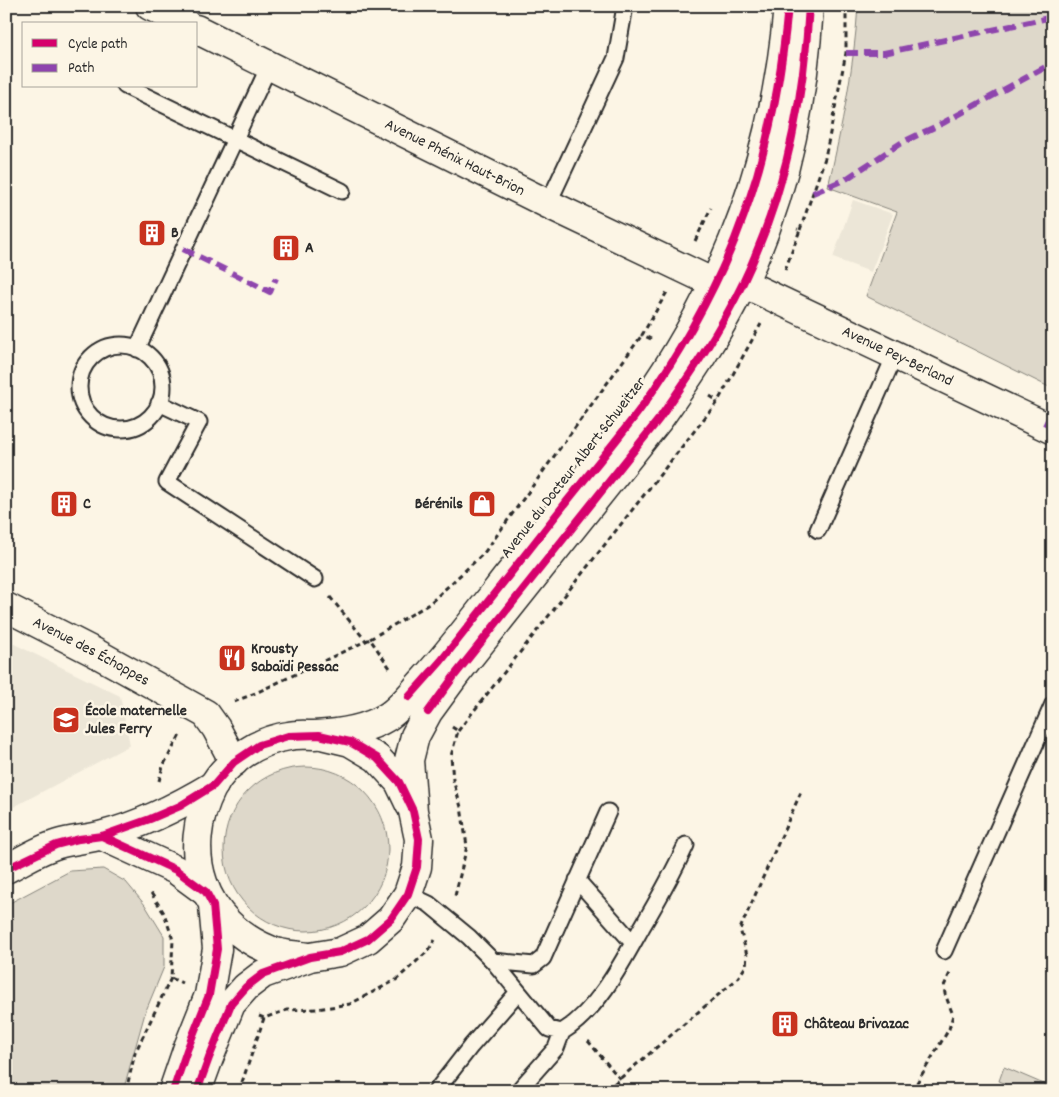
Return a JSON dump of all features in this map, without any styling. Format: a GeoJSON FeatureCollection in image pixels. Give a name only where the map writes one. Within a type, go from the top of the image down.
{"type":"FeatureCollection","features":[{"type":"Feature","properties":{"kind":"main road"},"geometry":{"type":"LineString","coordinates":[[150,6],[182,22]]}},
{"type":"Feature","properties":{"kind":"main road","name":"Avenue du Docteur Albert Schweitzer"},"geometry":{"type":"LineString","coordinates":[[174,1091],[186,1050],[220,999],[246,987],[263,974],[310,957],[340,952],[368,939],[391,919],[408,894],[417,867],[419,838],[413,810],[409,760],[415,736],[418,705],[441,662],[642,407],[676,354],[714,283],[735,239],[765,149],[785,47],[788,6]]}},
{"type":"Feature","properties":{"kind":"main road","name":"Avenue du Docteur Albert Schweitzer"},"geometry":{"type":"LineString","coordinates":[[198,1091],[209,1058],[220,999],[217,949],[209,899],[196,856],[199,819],[214,785],[234,762],[259,745],[288,736],[319,735],[367,728],[390,715],[418,705],[455,675],[659,419],[711,341],[743,283],[768,221],[786,160],[800,99],[808,36],[809,6]]}},
{"type":"Feature","properties":{"kind":"main road","name":"Avenue Phénix Haut-Brion"},"geometry":{"type":"LineString","coordinates":[[198,30],[270,64],[548,204],[714,283]]}},
{"type":"Feature","properties":{"kind":"main road","name":"Avenue Pey-Berland"},"geometry":{"type":"LineString","coordinates":[[743,283],[1053,430]]}},
{"type":"Feature","properties":{"kind":"main road","name":"Avenue des Échoppes"},"geometry":{"type":"LineString","coordinates":[[6,607],[94,652],[206,714],[216,728],[234,762]]}},
{"type":"Feature","properties":{"kind":"main road","name":"Avenue du Docteur Albert Schweitzer"},"geometry":{"type":"LineString","coordinates":[[319,735],[350,742],[377,758],[399,782],[413,810]]}},
{"type":"Feature","properties":{"kind":"main road"},"geometry":{"type":"LineString","coordinates":[[6,869],[56,844],[102,836],[150,819],[180,806],[214,785]]}},
{"type":"Feature","properties":{"kind":"main road"},"geometry":{"type":"LineString","coordinates":[[102,836],[176,870],[209,899]]}},
{"type":"Feature","properties":{"kind":"main road","name":"Avenue du Docteur Albert Schweitzer"},"geometry":{"type":"LineString","coordinates":[[209,899],[238,934],[272,952],[310,957]]}},
{"type":"Feature","properties":{"kind":"lane"},"geometry":{"type":"LineString","coordinates":[[548,204],[616,58],[626,6]]}},
{"type":"Feature","properties":{"kind":"lane"},"geometry":{"type":"LineString","coordinates":[[137,348],[270,64]]}},
{"type":"Feature","properties":{"kind":"lane"},"geometry":{"type":"LineString","coordinates":[[129,88],[342,191]]}},
{"type":"Feature","properties":{"kind":"lane"},"geometry":{"type":"LineString","coordinates":[[116,345],[130,346],[142,350],[153,359],[160,371],[163,384],[162,398],[159,403],[156,410],[146,420],[134,426],[121,429],[107,426],[95,419],[85,409],[80,396],[80,382],[83,369],[91,357],[103,349],[116,345]]}},
{"type":"Feature","properties":{"kind":"lane"},"geometry":{"type":"LineString","coordinates":[[818,530],[895,355]]}},
{"type":"Feature","properties":{"kind":"lane"},"geometry":{"type":"LineString","coordinates":[[159,403],[199,422],[167,482],[315,579]]}},
{"type":"Feature","properties":{"kind":"lane"},"geometry":{"type":"LineString","coordinates":[[944,951],[1053,704]]}},
{"type":"Feature","properties":{"kind":"lane"},"geometry":{"type":"LineString","coordinates":[[494,961],[534,965],[542,958],[608,812]]}},
{"type":"Feature","properties":{"kind":"lane"},"geometry":{"type":"LineString","coordinates":[[518,1091],[556,1048],[562,1032],[574,1024],[610,984],[674,871],[686,845]]}},
{"type":"Feature","properties":{"kind":"lane"},"geometry":{"type":"LineString","coordinates":[[577,880],[633,943]]}},
{"type":"Feature","properties":{"kind":"lane"},"geometry":{"type":"LineString","coordinates":[[408,894],[429,904],[448,919],[494,961],[549,1029],[562,1032]]}},
{"type":"Feature","properties":{"kind":"lane"},"geometry":{"type":"LineString","coordinates":[[436,1091],[518,992]]}},
{"type":"Feature","properties":{"kind":"path"},"geometry":{"type":"LineString","coordinates":[[800,230],[825,158],[846,53],[846,6]]}},
{"type":"Feature","properties":{"kind":"path"},"geometry":{"type":"LineString","coordinates":[[150,819],[163,766],[178,736],[206,714],[366,642],[429,604],[484,552],[642,335]]}},
{"type":"Feature","properties":{"kind":"path"},"geometry":{"type":"LineString","coordinates":[[171,978],[264,1018],[286,1010],[317,1009],[350,1004],[396,980],[428,951],[448,919],[457,892],[467,846],[462,807],[452,780],[451,756],[458,731],[718,401]]}},
{"type":"Feature","properties":{"kind":"path"},"geometry":{"type":"LineString","coordinates":[[315,579],[366,642]]}},
{"type":"Feature","properties":{"kind":"path"},"geometry":{"type":"LineString","coordinates":[[370,639],[418,705],[458,731]]}},
{"type":"Feature","properties":{"kind":"path"},"geometry":{"type":"LineString","coordinates":[[605,1091],[737,979],[746,966],[747,955],[740,929],[800,792]]}},
{"type":"Feature","properties":{"kind":"path"},"geometry":{"type":"LineString","coordinates":[[126,1091],[135,1054],[171,978],[173,940],[164,913],[142,880],[145,855]]}},
{"type":"Feature","properties":{"kind":"path"},"geometry":{"type":"LineString","coordinates":[[912,1091],[949,1029],[953,1016],[944,986],[950,972]]}},
{"type":"Feature","properties":{"kind":"path"},"geometry":{"type":"LineString","coordinates":[[239,1091],[264,1018]]}},
{"type":"Feature","properties":{"kind":"path"},"geometry":{"type":"LineString","coordinates":[[586,1039],[620,1079]]}},
{"type":"Feature","properties":{"kind":"path"},"geometry":{"type":"LineString","coordinates":[[616,1082],[624,1091]]}},
{"type":"Feature","properties":{"kind":"shaded area"},"geometry":{"type":"Polygon","coordinates":[[[858,6],[1053,6],[1053,389],[866,296],[897,212],[828,187],[847,97],[854,52],[858,6]]]}},
{"type":"Feature","properties":{"kind":"shaded area"},"geometry":{"type":"Polygon","coordinates":[[[853,200],[893,214],[871,272],[833,258],[853,200]]]}},
{"type":"Feature","properties":{"kind":"shaded area","name":"École maternelle Jules Ferry"},"geometry":{"type":"Polygon","coordinates":[[[6,640],[120,696],[130,745],[6,811],[6,640]]]}},
{"type":"Feature","properties":{"kind":"shaded area"},"geometry":{"type":"Polygon","coordinates":[[[306,767],[337,773],[364,791],[382,818],[388,849],[382,880],[364,907],[337,925],[306,931],[275,925],[248,907],[230,880],[224,849],[230,818],[248,791],[275,773],[306,767]]]}},
{"type":"Feature","properties":{"kind":"shaded area"},"geometry":{"type":"Polygon","coordinates":[[[103,869],[126,882],[145,905],[164,936],[164,967],[145,1013],[123,1091],[6,1091],[6,905],[70,871],[103,869]]]}},
{"type":"Feature","properties":{"kind":"shaded area"},"geometry":{"type":"Polygon","coordinates":[[[1004,1067],[1053,1088],[1053,1091],[1001,1091],[1004,1083],[999,1081],[1004,1067]]]}},
{"type":"Feature","properties":{"kind":"marked path"},"geometry":{"type":"LineString","coordinates":[[846,53],[884,53],[1053,17]]}},
{"type":"Feature","properties":{"kind":"marked path"},"geometry":{"type":"LineString","coordinates":[[813,193],[846,179],[901,143],[943,123],[1053,63]]}},
{"type":"Feature","properties":{"kind":"marked path"},"geometry":{"type":"LineString","coordinates":[[183,249],[270,292],[276,278]]}},
{"type":"Feature","properties":{"kind":"marked path"},"geometry":{"type":"LineString","coordinates":[[1045,426],[1053,410]]}},
{"type":"Feature","properties":{"kind":"cycle path"},"geometry":{"type":"LineString","coordinates":[[409,697],[441,661],[632,420],[668,369],[693,326],[726,261],[746,211],[755,182],[776,95],[788,6]]}},
{"type":"Feature","properties":{"kind":"cycle path"},"geometry":{"type":"LineString","coordinates":[[428,712],[455,675],[659,419],[725,318],[757,250],[781,182],[797,112],[809,6]]}},
{"type":"Feature","properties":{"kind":"cycle path"},"geometry":{"type":"LineString","coordinates":[[6,869],[56,845],[102,836],[180,806],[214,785],[234,762],[259,745],[288,736],[319,735],[350,742],[377,758],[399,782],[413,811],[419,839],[417,867],[408,894],[391,919],[368,939],[340,952],[310,957],[263,974],[246,987],[231,1004],[197,1091]]}},
{"type":"Feature","properties":{"kind":"cycle path"},"geometry":{"type":"LineString","coordinates":[[102,836],[176,870],[206,892],[213,905],[217,949],[209,995],[173,1091]]}},
{"type":"Feature","properties":{"kind":"place","name":"B"},"geometry":{"type":"Point","coordinates":[152,233]}},
{"type":"Feature","properties":{"kind":"place","name":"A"},"geometry":{"type":"Point","coordinates":[286,248]}},
{"type":"Feature","properties":{"kind":"place","name":"C"},"geometry":{"type":"Point","coordinates":[64,504]}},
{"type":"Feature","properties":{"kind":"place","name":"Bérénils"},"geometry":{"type":"Point","coordinates":[482,504]}},
{"type":"Feature","properties":{"kind":"place","name":"Krousty Sabaïdi Pessac"},"geometry":{"type":"Point","coordinates":[232,658]}},
{"type":"Feature","properties":{"kind":"place","name":"École maternelle Jules Ferry"},"geometry":{"type":"Point","coordinates":[66,720]}},
{"type":"Feature","properties":{"kind":"place","name":"Château Brivazac"},"geometry":{"type":"Point","coordinates":[785,1024]}}]}
